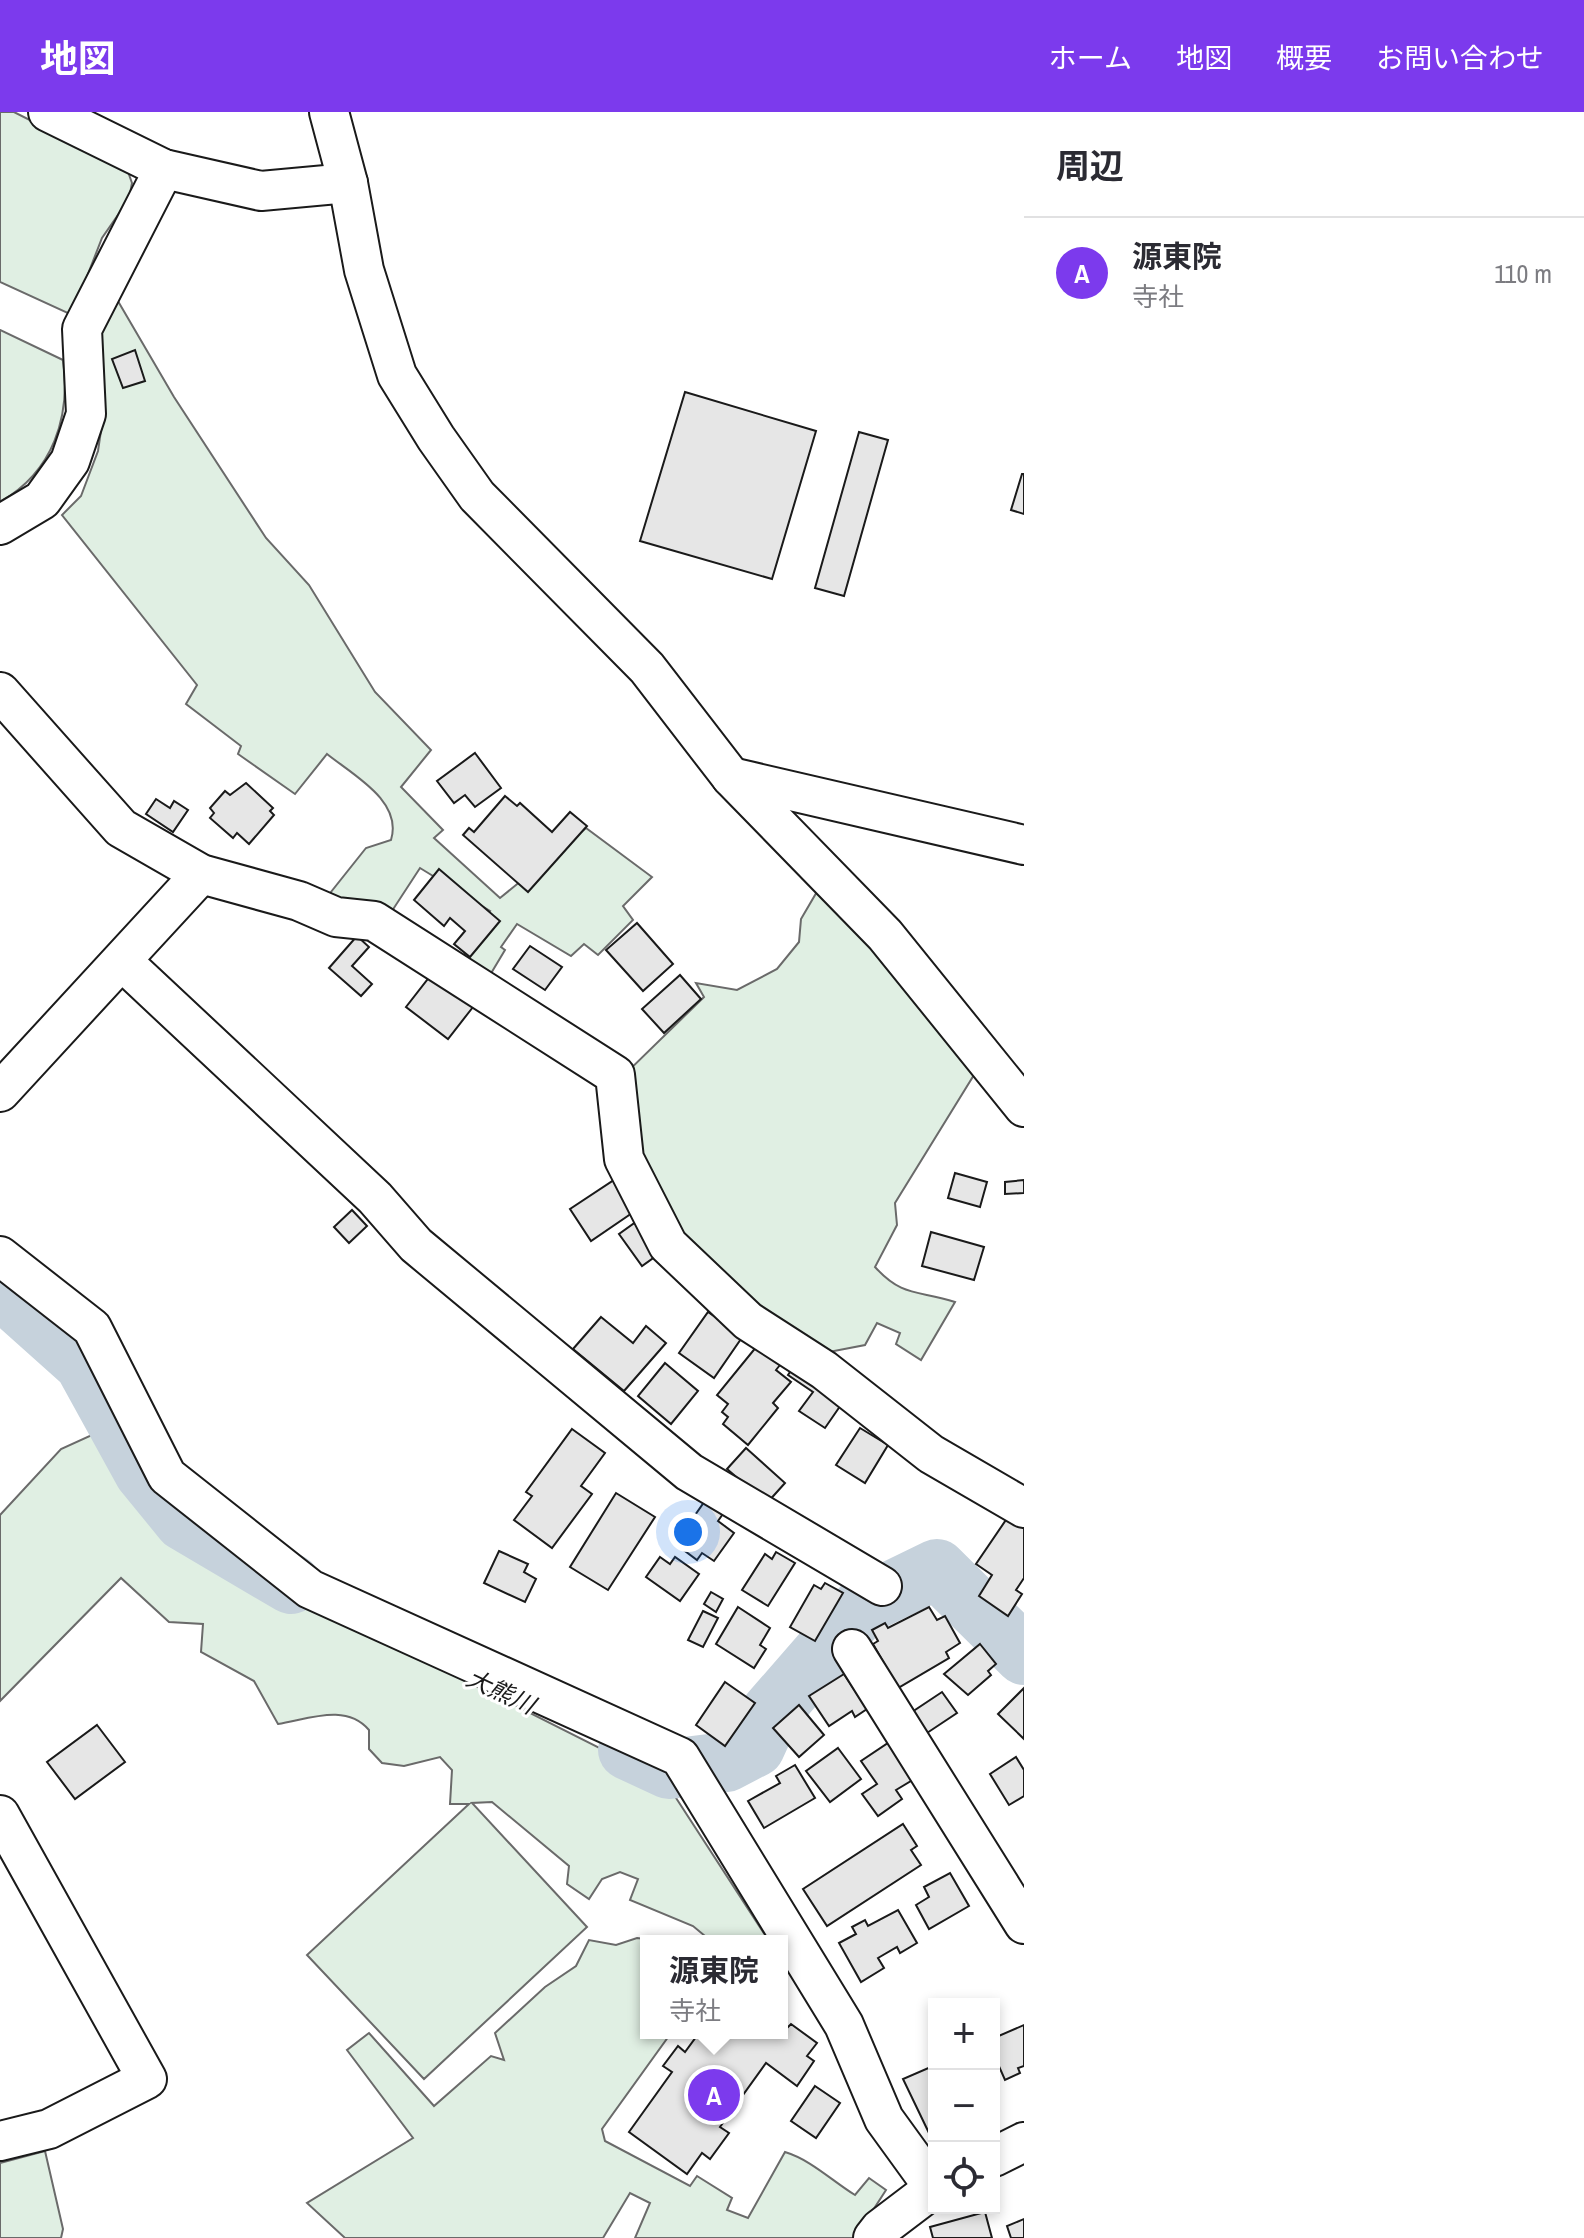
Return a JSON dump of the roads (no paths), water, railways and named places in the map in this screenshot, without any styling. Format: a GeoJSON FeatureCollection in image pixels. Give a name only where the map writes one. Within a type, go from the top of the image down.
{"type":"FeatureCollection","features":[{"type":"Feature","properties":{"kind":"street"},"geometry":{"type":"LineString","coordinates":[[48,112],[164,169],[261,191],[348,183]]}},
{"type":"Feature","properties":{"kind":"street"},"geometry":{"type":"LineString","coordinates":[[329,112],[348,183],[364,270],[397,375],[436,438],[477,496],[647,668],[731,777],[885,935],[1024,1107]]}},
{"type":"Feature","properties":{"kind":"street"},"geometry":{"type":"LineString","coordinates":[[0,525],[42,500],[70,461],[86,414],[82,329],[164,169]]}},
{"type":"Feature","properties":{"kind":"street"},"geometry":{"type":"LineString","coordinates":[[0,692],[121,828],[201,874],[299,901],[336,917],[374,921],[615,1075],[624,1159],[668,1245],[748,1321],[824,1370],[931,1454],[1024,1508]]}},
{"type":"Feature","properties":{"kind":"street"},"geometry":{"type":"LineString","coordinates":[[731,777],[1024,845]]}},
{"type":"Feature","properties":{"kind":"street"},"geometry":{"type":"LineString","coordinates":[[0,1092],[201,874]]}},
{"type":"Feature","properties":{"kind":"street"},"geometry":{"type":"LineString","coordinates":[[122,961],[375,1198],[416,1245],[689,1472],[882,1586]]}},
{"type":"Feature","properties":{"kind":"street"},"geometry":{"type":"LineString","coordinates":[[0,1256],[92,1328],[167,1476],[310,1589],[680,1757],[844,2025],[884,2119],[928,2180]]}},
{"type":"Feature","properties":{"kind":"street"},"geometry":{"type":"LineString","coordinates":[[852,1649],[1024,1924]]}},
{"type":"Feature","properties":{"kind":"street"},"geometry":{"type":"LineString","coordinates":[[0,1815],[147,2079],[49,2129],[0,2141]]}},
{"type":"Feature","properties":{"kind":"street"},"geometry":{"type":"LineString","coordinates":[[1000,2154],[1024,2142]]}},
{"type":"Feature","properties":{"kind":"street"},"geometry":{"type":"LineString","coordinates":[[873,2238],[880,2229],[928,2193]]}},
{"type":"Feature","properties":{"kind":"waterway","name":"大熊川"},"geometry":{"type":"LineString","coordinates":[[0,1288],[84,1363],[144,1472],[184,1521],[291,1584]]}},
{"type":"Feature","properties":{"kind":"waterway","name":"大熊川"},"geometry":{"type":"LineString","coordinates":[[628,1750],[669,1769],[726,1762],[755,1747],[771,1712],[865,1604],[937,1569],[1024,1655]]}},
{"type":"Feature","properties":{"kind":"place","name":"源東院"},"geometry":{"type":"Point","coordinates":[714,2095]}}]}
